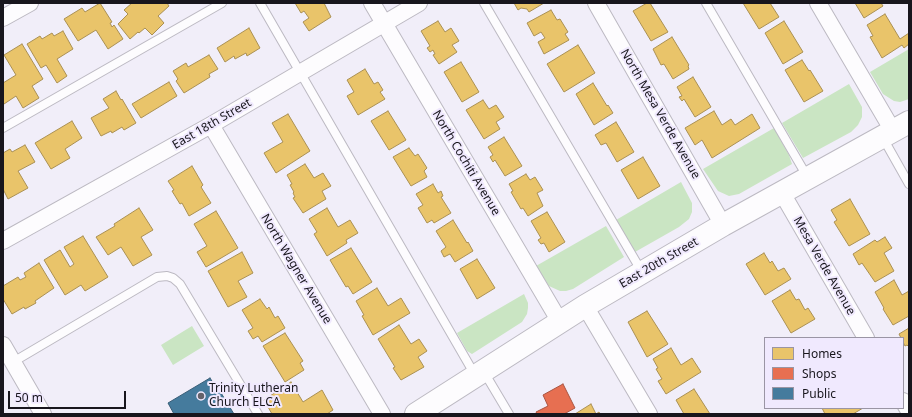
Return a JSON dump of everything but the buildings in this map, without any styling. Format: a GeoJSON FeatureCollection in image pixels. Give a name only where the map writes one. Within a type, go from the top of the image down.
{"type":"FeatureCollection","features":[{"type":"Feature","properties":{"kind":"main road","name":"East 20th Street"},"geometry":{"type":"LineString","coordinates":[[416,414],[585,306],[724,225],[894,130]]}},
{"type":"Feature","properties":{"kind":"street"},"geometry":{"type":"LineString","coordinates":[[3,18],[30,3]]}},
{"type":"Feature","properties":{"kind":"street","name":"North Cochiti Avenue"},"geometry":{"type":"LineString","coordinates":[[372,3],[560,322]]}},
{"type":"Feature","properties":{"kind":"street","name":"East 18th Street"},"geometry":{"type":"LineString","coordinates":[[3,241],[211,125],[419,3]]}},
{"type":"Feature","properties":{"kind":"street","name":"North Mesa Verde Avenue"},"geometry":{"type":"LineString","coordinates":[[596,3],[724,225]]}},
{"type":"Feature","properties":{"kind":"street"},"geometry":{"type":"LineString","coordinates":[[818,3],[894,130]]}},
{"type":"Feature","properties":{"kind":"street","name":"North Wagner Avenue"},"geometry":{"type":"LineString","coordinates":[[211,125],[382,414]]}},
{"type":"Feature","properties":{"kind":"street","name":"Mesa Verde Avenue"},"geometry":{"type":"LineString","coordinates":[[782,193],[865,337]]}},
{"type":"Feature","properties":{"kind":"street"},"geometry":{"type":"LineString","coordinates":[[585,306],[649,414]]}},
{"type":"Feature","properties":{"kind":"street"},"geometry":{"type":"LineString","coordinates":[[3,345],[43,414]]}},
{"type":"Feature","properties":{"kind":"lane"},"geometry":{"type":"LineString","coordinates":[[3,128],[222,3]]}},
{"type":"Feature","properties":{"kind":"lane"},"geometry":{"type":"LineString","coordinates":[[260,3],[480,373],[509,414]]}},
{"type":"Feature","properties":{"kind":"lane"},"geometry":{"type":"LineString","coordinates":[[484,3],[643,272]]}},
{"type":"Feature","properties":{"kind":"lane"},"geometry":{"type":"LineString","coordinates":[[706,3],[808,179]]}},
{"type":"Feature","properties":{"kind":"lane"},"geometry":{"type":"LineString","coordinates":[[894,130],[909,184]]}},
{"type":"Feature","properties":{"kind":"lane"},"geometry":{"type":"LineString","coordinates":[[13,362],[158,277],[166,276],[173,278],[180,284],[258,414]]}},
{"type":"Feature","properties":{"kind":"green space"},"geometry":{"type":"Polygon","coordinates":[[[909,49],[909,99],[900,102],[894,101],[883,94],[870,72],[909,49]]]}},
{"type":"Feature","properties":{"kind":"green space"},"geometry":{"type":"Polygon","coordinates":[[[849,84],[862,107],[862,117],[858,125],[851,132],[803,158],[782,123],[849,84]]]}},
{"type":"Feature","properties":{"kind":"green space"},"geometry":{"type":"Polygon","coordinates":[[[774,128],[789,155],[792,164],[739,194],[729,196],[718,191],[703,169],[774,128]]]}},
{"type":"Feature","properties":{"kind":"green space"},"geometry":{"type":"Polygon","coordinates":[[[681,182],[692,203],[692,212],[689,219],[679,227],[635,252],[616,220],[681,182]]]}},
{"type":"Feature","properties":{"kind":"green space"},"geometry":{"type":"Polygon","coordinates":[[[606,226],[624,257],[573,289],[560,291],[549,286],[536,266],[606,226]]]}},
{"type":"Feature","properties":{"kind":"green space"},"geometry":{"type":"Polygon","coordinates":[[[524,294],[528,303],[528,308],[527,314],[522,322],[472,354],[467,351],[457,333],[524,294]]]}},
{"type":"Feature","properties":{"kind":"green space"},"geometry":{"type":"Polygon","coordinates":[[[192,326],[204,346],[173,365],[161,345],[192,326]]]}},
{"type":"Feature","properties":{"kind":"place","name":"Trinity Lutheran Church ELCA"},"geometry":{"type":"Point","coordinates":[201,396]}}]}
